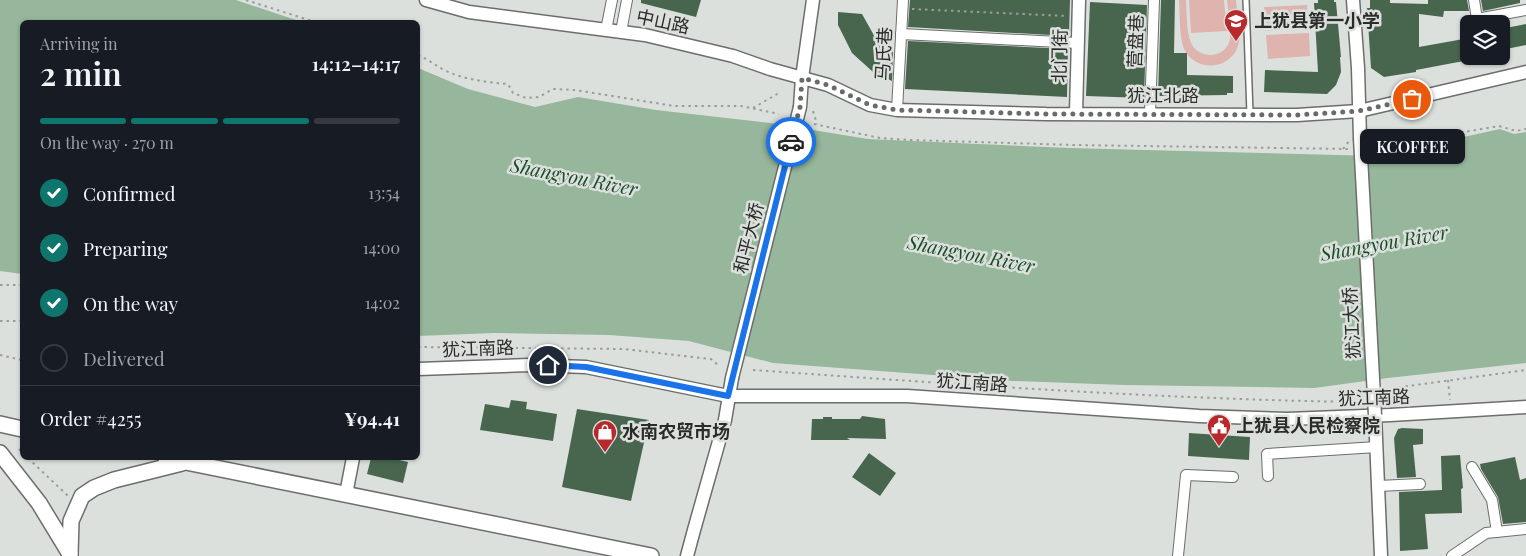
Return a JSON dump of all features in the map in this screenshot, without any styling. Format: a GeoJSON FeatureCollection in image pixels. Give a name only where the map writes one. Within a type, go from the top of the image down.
{"type":"FeatureCollection","features":[{"type":"Feature","properties":{"kind":"main road"},"geometry":{"type":"LineString","coordinates":[[0,424],[20,428]]}},
{"type":"Feature","properties":{"kind":"main road"},"geometry":{"type":"LineString","coordinates":[[0,453],[39,503],[68,554]]}},
{"type":"Feature","properties":{"kind":"main road"},"geometry":{"type":"LineString","coordinates":[[177,460],[651,556]]}},
{"type":"Feature","properties":{"kind":"main road"},"geometry":{"type":"LineString","coordinates":[[68,554],[71,521],[82,496],[94,488],[114,480],[188,462]]}},
{"type":"Feature","properties":{"kind":"street","name":"中山路"},"geometry":{"type":"LineString","coordinates":[[426,0],[469,12],[645,35],[733,56],[802,78]]}},
{"type":"Feature","properties":{"kind":"street"},"geometry":{"type":"LineString","coordinates":[[606,30],[612,0]]}},
{"type":"Feature","properties":{"kind":"street"},"geometry":{"type":"LineString","coordinates":[[621,32],[627,0]]}},
{"type":"Feature","properties":{"kind":"street","name":"和平大桥"},"geometry":{"type":"LineString","coordinates":[[688,556],[725,420],[732,378],[800,107],[802,78],[813,0]]}},
{"type":"Feature","properties":{"kind":"street","name":"北门街"},"geometry":{"type":"LineString","coordinates":[[1076,113],[1079,0]]}},
{"type":"Feature","properties":{"kind":"street","name":"营盘巷"},"geometry":{"type":"LineString","coordinates":[[1150,114],[1154,0]]}},
{"type":"Feature","properties":{"kind":"street","name":"犹江大桥"},"geometry":{"type":"LineString","coordinates":[[1353,0],[1359,111],[1355,138],[1377,447],[1380,556]]}},
{"type":"Feature","properties":{"kind":"street"},"geometry":{"type":"LineString","coordinates":[[1474,0],[1477,19],[1526,10]]}},
{"type":"Feature","properties":{"kind":"street","name":"马氏巷"},"geometry":{"type":"LineString","coordinates":[[897,110],[903,4]]}},
{"type":"Feature","properties":{"kind":"street"},"geometry":{"type":"LineString","coordinates":[[901,34],[1078,43]]}},
{"type":"Feature","properties":{"kind":"street","name":"犹江北路"},"geometry":{"type":"LineString","coordinates":[[802,78],[828,85],[870,105],[897,110],[1297,115],[1359,111],[1526,72]]}},
{"type":"Feature","properties":{"kind":"street","name":"犹江南路"},"geometry":{"type":"LineString","coordinates":[[420,368],[529,365],[586,367],[728,396],[908,396],[1219,417],[1287,418],[1526,407]]}},
{"type":"Feature","properties":{"kind":"street"},"geometry":{"type":"LineString","coordinates":[[1268,476],[1267,454],[1377,447]]}},
{"type":"Feature","properties":{"kind":"street"},"geometry":{"type":"LineString","coordinates":[[346,494],[353,460]]}},
{"type":"Feature","properties":{"kind":"street"},"geometry":{"type":"LineString","coordinates":[[1472,467],[1492,500],[1497,532]]}},
{"type":"Feature","properties":{"kind":"street"},"geometry":{"type":"LineString","coordinates":[[1178,556],[1186,475],[1233,477]]}},
{"type":"Feature","properties":{"kind":"street"},"geometry":{"type":"LineString","coordinates":[[1378,486],[1420,484]]}},
{"type":"Feature","properties":{"kind":"street"},"geometry":{"type":"LineString","coordinates":[[1452,556],[1486,533],[1526,529]]}},
{"type":"Feature","properties":{"kind":"lane"},"geometry":{"type":"LineString","coordinates":[[1246,0],[1250,115]]}},
{"type":"Feature","properties":{"kind":"path"},"geometry":{"type":"LineString","coordinates":[[246,0],[309,20]]}},
{"type":"Feature","properties":{"kind":"path"},"geometry":{"type":"LineString","coordinates":[[903,4],[1079,17]]}},
{"type":"Feature","properties":{"kind":"path"},"geometry":{"type":"LineString","coordinates":[[420,56],[444,70],[461,77],[508,84],[513,93],[526,98],[539,97],[552,90],[567,90],[674,106],[741,106],[779,114]]}},
{"type":"Feature","properties":{"kind":"path"},"geometry":{"type":"LineString","coordinates":[[753,108],[779,93]]}},
{"type":"Feature","properties":{"kind":"path"},"geometry":{"type":"LineString","coordinates":[[814,111],[817,124]]}},
{"type":"Feature","properties":{"kind":"path"},"geometry":{"type":"LineString","coordinates":[[814,124],[880,138],[1065,145],[1343,149],[1355,138]]}},
{"type":"Feature","properties":{"kind":"path"},"geometry":{"type":"LineString","coordinates":[[1372,148],[1499,126],[1516,131],[1526,128]]}},
{"type":"Feature","properties":{"kind":"path"},"geometry":{"type":"LineString","coordinates":[[1373,134],[1387,146]]}},
{"type":"Feature","properties":{"kind":"path"},"geometry":{"type":"LineString","coordinates":[[0,284],[20,285]]}},
{"type":"Feature","properties":{"kind":"path"},"geometry":{"type":"LineString","coordinates":[[0,321],[20,321]]}},
{"type":"Feature","properties":{"kind":"path"},"geometry":{"type":"LineString","coordinates":[[420,347],[624,348],[710,359],[718,365]]}},
{"type":"Feature","properties":{"kind":"path"},"geometry":{"type":"LineString","coordinates":[[0,355],[20,360]]}},
{"type":"Feature","properties":{"kind":"path"},"geometry":{"type":"LineString","coordinates":[[753,370],[1044,389],[1258,400],[1357,402]]}},
{"type":"Feature","properties":{"kind":"path"},"geometry":{"type":"LineString","coordinates":[[1386,390],[1526,370]]}},
{"type":"Feature","properties":{"kind":"path"},"geometry":{"type":"LineString","coordinates":[[1448,380],[1450,400]]}},
{"type":"Feature","properties":{"kind":"path"},"geometry":{"type":"LineString","coordinates":[[30,460],[70,498]]}},
{"type":"Feature","properties":{"kind":"shaded area"},"geometry":{"type":"Polygon","coordinates":[[[1179,0],[1186,0],[1187,28],[1191,43],[1200,52],[1212,55],[1218,54],[1228,46],[1231,30],[1227,0],[1236,0],[1240,29],[1239,41],[1234,54],[1228,60],[1212,66],[1196,62],[1189,57],[1184,49],[1181,38],[1179,0]]]}},
{"type":"Feature","properties":{"kind":"shaded area"},"geometry":{"type":"Polygon","coordinates":[[[1189,0],[1224,0],[1227,31],[1191,33],[1189,0]]]}},
{"type":"Feature","properties":{"kind":"shaded area"},"geometry":{"type":"Polygon","coordinates":[[[1307,5],[1308,28],[1265,31],[1264,7],[1307,5]]]}},
{"type":"Feature","properties":{"kind":"shaded area"},"geometry":{"type":"Polygon","coordinates":[[[1309,33],[1310,56],[1268,59],[1266,35],[1309,33]]]}},
{"type":"Feature","properties":{"kind":"water"},"geometry":{"type":"Polygon","coordinates":[[[0,0],[236,0],[296,20],[20,20],[20,274],[0,271],[0,0]]]}},
{"type":"Feature","properties":{"kind":"water","name":"Shangyou River"},"geometry":{"type":"Polygon","coordinates":[[[420,69],[468,89],[535,107],[578,97],[656,110],[770,123],[868,139],[1069,148],[1377,156],[1500,129],[1514,134],[1526,132],[1526,363],[1314,388],[1124,385],[1013,381],[773,363],[689,341],[609,335],[494,333],[420,336],[420,69]]]}},
{"type":"Feature","properties":{"kind":"building"},"geometry":{"type":"Polygon","coordinates":[[[641,0],[701,0],[696,17],[641,3],[641,0]]]}},
{"type":"Feature","properties":{"kind":"building"},"geometry":{"type":"Polygon","coordinates":[[[910,0],[1070,0],[1069,36],[908,27],[910,0]]]}},
{"type":"Feature","properties":{"kind":"building"},"geometry":{"type":"Polygon","coordinates":[[[1161,0],[1175,0],[1174,53],[1187,53],[1187,75],[1233,76],[1233,93],[1227,93],[1227,95],[1158,96],[1161,0]]]}},
{"type":"Feature","properties":{"kind":"building"},"geometry":{"type":"Polygon","coordinates":[[[1318,0],[1334,0],[1336,2],[1341,72],[1336,85],[1327,94],[1264,92],[1265,70],[1318,72],[1314,3],[1318,3],[1318,0]]]}},
{"type":"Feature","properties":{"kind":"building"},"geometry":{"type":"Polygon","coordinates":[[[1370,0],[1390,0],[1390,3],[1428,4],[1428,0],[1467,0],[1469,11],[1444,11],[1443,17],[1419,14],[1419,47],[1460,40],[1460,62],[1384,77],[1371,68],[1367,8],[1370,8],[1370,0]]]}},
{"type":"Feature","properties":{"kind":"building"},"geometry":{"type":"Polygon","coordinates":[[[1481,0],[1520,0],[1520,3],[1483,11],[1481,0]]]}},
{"type":"Feature","properties":{"kind":"building"},"geometry":{"type":"Polygon","coordinates":[[[1090,2],[1147,5],[1144,98],[1086,96],[1090,2]]]}},
{"type":"Feature","properties":{"kind":"building"},"geometry":{"type":"Polygon","coordinates":[[[838,12],[862,14],[876,39],[886,48],[893,51],[892,81],[873,72],[852,53],[838,25],[838,12]]]}},
{"type":"Feature","properties":{"kind":"building"},"geometry":{"type":"Polygon","coordinates":[[[1526,24],[1526,45],[1510,48],[1510,27],[1526,24]]]}},
{"type":"Feature","properties":{"kind":"building"},"geometry":{"type":"Polygon","coordinates":[[[908,41],[1068,49],[1067,97],[905,89],[908,41]]]}},
{"type":"Feature","properties":{"kind":"building"},"geometry":{"type":"Polygon","coordinates":[[[511,400],[527,402],[526,409],[557,414],[553,441],[480,430],[485,404],[509,408],[511,400]]]}},
{"type":"Feature","properties":{"kind":"building","name":"水南农贸市场"},"geometry":{"type":"Polygon","coordinates":[[[577,409],[649,420],[631,501],[562,487],[577,409]]]}},
{"type":"Feature","properties":{"kind":"building"},"geometry":{"type":"Polygon","coordinates":[[[862,416],[885,419],[886,439],[847,438],[850,440],[811,440],[812,419],[832,417],[832,419],[860,419],[862,416]]]}},
{"type":"Feature","properties":{"kind":"building"},"geometry":{"type":"Polygon","coordinates":[[[1398,429],[1423,429],[1423,444],[1413,445],[1416,477],[1397,478],[1394,438],[1398,429]]]}},
{"type":"Feature","properties":{"kind":"building","name":"上犹县人民检察院"},"geometry":{"type":"Polygon","coordinates":[[[1189,433],[1250,437],[1249,460],[1188,456],[1189,433]]]}},
{"type":"Feature","properties":{"kind":"building"},"geometry":{"type":"Polygon","coordinates":[[[869,453],[896,473],[880,496],[852,477],[869,453]]]}},
{"type":"Feature","properties":{"kind":"building"},"geometry":{"type":"Polygon","coordinates":[[[1460,455],[1463,488],[1461,489],[1462,513],[1425,514],[1428,549],[1400,551],[1399,492],[1442,490],[1441,456],[1460,455]]]}},
{"type":"Feature","properties":{"kind":"building"},"geometry":{"type":"Polygon","coordinates":[[[1515,457],[1520,480],[1526,478],[1526,522],[1503,524],[1498,497],[1481,469],[1480,464],[1515,457]]]}},
{"type":"Feature","properties":{"kind":"building"},"geometry":{"type":"Polygon","coordinates":[[[370,460],[400,460],[408,462],[403,483],[367,474],[370,460]]]}},
{"type":"Feature","properties":{"kind":"way so far"},"geometry":{"type":"LineString","coordinates":[[791,142],[800,107],[802,78],[828,85],[870,105],[897,110],[1046,114],[1297,115],[1359,111],[1412,99]]}},
{"type":"Feature","properties":{"kind":"place","name":"上犹县第一小学"},"geometry":{"type":"Point","coordinates":[1236,42]}},
{"type":"Feature","properties":{"kind":"place","name":"KCOFFEE"},"geometry":{"type":"Point","coordinates":[1412,99]}},
{"type":"Feature","properties":{"kind":"place","name":"上犹县人民检察院"},"geometry":{"type":"Point","coordinates":[1219,447]}},
{"type":"Feature","properties":{"kind":"place","name":"水南农贸市场"},"geometry":{"type":"Point","coordinates":[605,453]}},
{"type":"Feature","properties":{"kind":"route"},"geometry":{"type":"LineString","coordinates":[[548,365],[586,367],[632,378],[667,383],[728,396],[791,142]]}}]}
